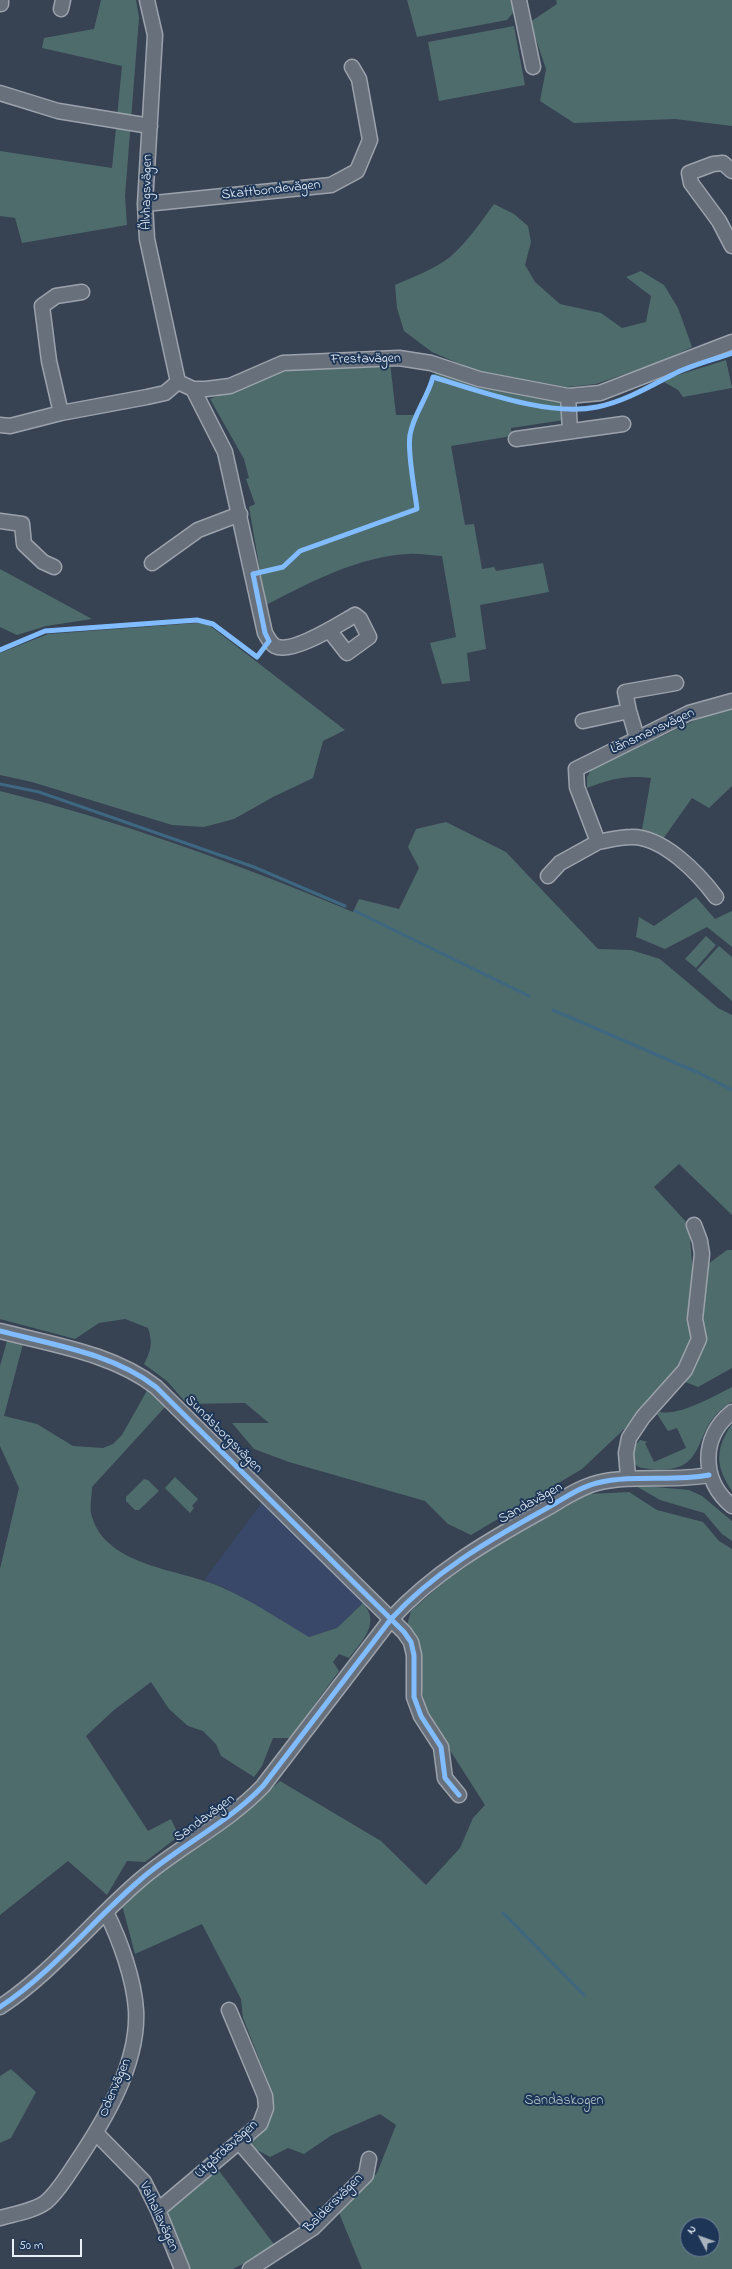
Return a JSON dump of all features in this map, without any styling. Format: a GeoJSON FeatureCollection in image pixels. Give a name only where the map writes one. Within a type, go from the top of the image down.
{"type":"FeatureCollection","features":[{"type":"Feature","properties":{"kind":"street","name":"Älvhagsvägen"},"geometry":{"type":"LineString","coordinates":[[147,0],[155,35],[145,204],[147,239],[178,382]]}},
{"type":"Feature","properties":{"kind":"street"},"geometry":{"type":"LineString","coordinates":[[519,0],[533,67]]}},
{"type":"Feature","properties":{"kind":"street","name":"Skattbondevägen"},"geometry":{"type":"LineString","coordinates":[[145,204],[331,185],[357,171],[370,140],[359,79],[352,67]]}},
{"type":"Feature","properties":{"kind":"street"},"geometry":{"type":"LineString","coordinates":[[0,93],[58,111],[150,126]]}},
{"type":"Feature","properties":{"kind":"street"},"geometry":{"type":"LineString","coordinates":[[732,171],[723,164],[713,164],[689,173],[691,183],[719,221],[732,246]]}},
{"type":"Feature","properties":{"kind":"street"},"geometry":{"type":"LineString","coordinates":[[61,413],[49,361],[42,306],[56,296],[82,292]]}},
{"type":"Feature","properties":{"kind":"street","name":"Frestavägen"},"geometry":{"type":"LineString","coordinates":[[193,390],[230,386],[283,363],[398,358],[431,363],[479,379],[568,396],[600,393],[732,342]]}},
{"type":"Feature","properties":{"kind":"street"},"geometry":{"type":"LineString","coordinates":[[0,425],[10,426],[61,413],[165,393],[178,382],[193,390],[225,452],[240,514],[265,634],[269,642],[275,646],[286,648],[329,630]]}},
{"type":"Feature","properties":{"kind":"street"},"geometry":{"type":"LineString","coordinates":[[568,396],[570,431]]}},
{"type":"Feature","properties":{"kind":"street"},"geometry":{"type":"LineString","coordinates":[[516,439],[623,424]]}},
{"type":"Feature","properties":{"kind":"street"},"geometry":{"type":"LineString","coordinates":[[152,562],[198,530],[240,514]]}},
{"type":"Feature","properties":{"kind":"street"},"geometry":{"type":"LineString","coordinates":[[0,521],[22,524],[24,544],[43,562],[54,566]]}},
{"type":"Feature","properties":{"kind":"street"},"geometry":{"type":"LineString","coordinates":[[638,738],[628,711],[625,692],[676,683]]}},
{"type":"Feature","properties":{"kind":"street","name":"Länsmansvägen"},"geometry":{"type":"LineString","coordinates":[[598,842],[577,787],[576,769],[689,712],[732,701]]}},
{"type":"Feature","properties":{"kind":"street"},"geometry":{"type":"LineString","coordinates":[[582,721],[628,711]]}},
{"type":"Feature","properties":{"kind":"street"},"geometry":{"type":"LineString","coordinates":[[548,876],[560,863],[598,842],[632,836],[657,842],[701,877],[716,898]]}},
{"type":"Feature","properties":{"kind":"street"},"geometry":{"type":"LineString","coordinates":[[628,1477],[626,1453],[629,1438],[643,1417],[684,1370],[699,1339],[695,1319],[702,1254],[700,1241],[694,1225]]}},
{"type":"Feature","properties":{"kind":"street","name":"Sundsborgsvägen"},"geometry":{"type":"LineString","coordinates":[[0,1331],[104,1359],[145,1378],[183,1412],[391,1619]]}},
{"type":"Feature","properties":{"kind":"street"},"geometry":{"type":"LineString","coordinates":[[732,1412],[725,1417],[713,1434],[707,1454],[709,1475],[723,1499],[732,1506]]}},
{"type":"Feature","properties":{"kind":"street","name":"Sandavägen"},"geometry":{"type":"LineString","coordinates":[[0,2007],[43,1974],[141,1879],[243,1807],[264,1786],[391,1619],[411,1599],[475,1550],[577,1491],[596,1483],[628,1477],[695,1478],[709,1475]]}},
{"type":"Feature","properties":{"kind":"street"},"geometry":{"type":"LineString","coordinates":[[391,1619],[404,1632],[411,1642],[415,1664],[414,1696],[421,1716],[441,1747],[445,1778],[459,1795]]}},
{"type":"Feature","properties":{"kind":"street","name":"Odenvägen"},"geometry":{"type":"LineString","coordinates":[[0,2218],[32,2209],[46,2202],[61,2186],[96,2133],[116,2094],[132,2051],[136,2011],[127,1966],[106,1912]]}},
{"type":"Feature","properties":{"kind":"street","name":"Utgårdavägen"},"geometry":{"type":"LineString","coordinates":[[158,2210],[240,2143],[260,2124],[266,2108],[265,2096],[229,2010]]}},
{"type":"Feature","properties":{"kind":"street","name":"Valhallavägen"},"geometry":{"type":"LineString","coordinates":[[96,2133],[144,2182],[158,2210],[182,2269]]}},
{"type":"Feature","properties":{"kind":"street"},"geometry":{"type":"LineString","coordinates":[[240,2143],[314,2228]]}},
{"type":"Feature","properties":{"kind":"street","name":"Baldersvägen"},"geometry":{"type":"LineString","coordinates":[[250,2269],[314,2228],[366,2175],[369,2159]]}},
{"type":"Feature","properties":{"kind":"shaded area"},"geometry":{"type":"Polygon","coordinates":[[[263,1501],[363,1603],[337,1628],[309,1637],[223,1587],[204,1580],[263,1501]]]}},
{"type":"Feature","properties":{"kind":"green space"},"geometry":{"type":"Polygon","coordinates":[[[101,0],[136,0],[139,18],[125,196],[127,225],[22,243],[15,218],[0,216],[0,151],[112,168],[122,66],[42,48],[44,38],[94,29],[101,0]]]}},
{"type":"Feature","properties":{"kind":"green space"},"geometry":{"type":"Polygon","coordinates":[[[407,0],[515,0],[517,8],[507,20],[417,37],[407,0]]]}},
{"type":"Feature","properties":{"kind":"green space"},"geometry":{"type":"Polygon","coordinates":[[[556,0],[732,0],[732,126],[675,119],[574,123],[540,101],[546,69],[530,22],[557,4],[556,0]]]}},
{"type":"Feature","properties":{"kind":"green space"},"geometry":{"type":"Polygon","coordinates":[[[514,26],[525,85],[439,101],[428,42],[514,26]]]}},
{"type":"Feature","properties":{"kind":"green space"},"geometry":{"type":"Polygon","coordinates":[[[494,204],[514,214],[528,226],[531,242],[525,265],[535,282],[560,304],[601,313],[622,328],[646,322],[651,296],[626,277],[641,271],[664,285],[678,308],[692,347],[665,360],[596,384],[566,387],[474,370],[432,352],[404,331],[397,308],[395,285],[431,269],[450,257],[479,225],[494,204]]]}},
{"type":"Feature","properties":{"kind":"green space"},"geometry":{"type":"Polygon","coordinates":[[[726,360],[732,388],[683,397],[678,390],[664,382],[675,376],[726,360]]]}},
{"type":"Feature","properties":{"kind":"green space"},"geometry":{"type":"Polygon","coordinates":[[[390,362],[396,415],[418,415],[435,380],[435,367],[561,399],[564,420],[511,428],[512,436],[451,446],[465,525],[474,524],[482,569],[494,567],[496,571],[543,563],[549,592],[480,605],[486,649],[467,653],[470,681],[442,684],[430,643],[456,637],[442,556],[408,554],[389,556],[353,565],[317,580],[266,605],[249,507],[255,504],[246,479],[249,478],[244,459],[210,399],[286,368],[390,362]]]}},
{"type":"Feature","properties":{"kind":"green space"},"geometry":{"type":"Polygon","coordinates":[[[0,569],[92,619],[46,626],[17,635],[0,627],[0,569]]]}},
{"type":"Feature","properties":{"kind":"green space"},"geometry":{"type":"Polygon","coordinates":[[[197,623],[209,625],[345,730],[323,741],[313,778],[273,797],[234,819],[204,827],[172,825],[32,782],[0,775],[0,653],[48,634],[197,623]]]}},
{"type":"Feature","properties":{"kind":"green space"},"geometry":{"type":"Polygon","coordinates":[[[732,709],[732,786],[709,808],[692,798],[663,839],[642,830],[651,778],[618,778],[587,788],[587,777],[591,770],[706,715],[732,709]]]}},
{"type":"Feature","properties":{"kind":"green space"},"geometry":{"type":"Polygon","coordinates":[[[0,791],[90,816],[178,845],[266,877],[353,912],[359,899],[399,909],[419,868],[408,847],[416,829],[446,822],[506,852],[598,949],[631,950],[660,959],[718,1008],[732,1015],[732,1215],[679,1164],[654,1187],[689,1225],[693,1275],[727,1250],[732,1250],[732,1368],[698,1387],[683,1381],[655,1400],[582,1469],[471,1535],[448,1524],[425,1501],[289,1462],[254,1449],[232,1423],[269,1423],[245,1403],[187,1404],[167,1381],[144,1364],[150,1347],[148,1328],[125,1319],[99,1323],[75,1339],[0,1319],[0,791]]]}},
{"type":"Feature","properties":{"kind":"green space"},"geometry":{"type":"Polygon","coordinates":[[[696,897],[715,919],[732,911],[732,947],[707,927],[665,949],[636,937],[639,917],[654,926],[696,897]]]}},
{"type":"Feature","properties":{"kind":"green space"},"geometry":{"type":"Polygon","coordinates":[[[706,936],[716,945],[696,968],[685,959],[706,936]]]}},
{"type":"Feature","properties":{"kind":"green space"},"geometry":{"type":"Polygon","coordinates":[[[719,946],[732,957],[732,1001],[697,970],[719,946]]]}},
{"type":"Feature","properties":{"kind":"green space"},"geometry":{"type":"Polygon","coordinates":[[[7,1341],[23,1344],[4,1416],[37,1424],[73,1446],[103,1448],[113,1444],[122,1435],[149,1387],[166,1406],[92,1487],[92,1517],[100,1534],[113,1546],[129,1556],[147,1564],[205,1581],[232,1592],[309,1637],[337,1628],[363,1603],[368,1610],[370,1625],[368,1632],[349,1658],[339,1654],[333,1662],[339,1671],[290,1738],[273,1738],[262,1766],[254,1777],[221,1756],[216,1744],[203,1731],[188,1726],[169,1709],[151,1682],[114,1710],[86,1736],[148,1831],[171,1819],[179,1836],[145,1862],[127,1861],[107,1895],[68,1861],[0,1915],[0,1569],[19,1488],[0,1446],[0,1366],[7,1341]]]}},
{"type":"Feature","properties":{"kind":"green space"},"geometry":{"type":"Polygon","coordinates":[[[732,1387],[732,1402],[718,1412],[709,1424],[691,1459],[681,1466],[666,1469],[643,1468],[635,1464],[632,1449],[640,1440],[648,1442],[645,1443],[654,1462],[686,1448],[677,1428],[668,1431],[657,1414],[660,1412],[677,1411],[687,1408],[707,1400],[732,1387]]]}},
{"type":"Feature","properties":{"kind":"green space"},"geometry":{"type":"Polygon","coordinates":[[[732,1424],[732,1491],[722,1474],[719,1458],[722,1442],[732,1424]]]}},
{"type":"Feature","properties":{"kind":"green space"},"geometry":{"type":"Polygon","coordinates":[[[175,1477],[198,1499],[192,1506],[194,1508],[190,1513],[165,1488],[175,1477]]]}},
{"type":"Feature","properties":{"kind":"green space"},"geometry":{"type":"Polygon","coordinates":[[[144,1479],[148,1480],[159,1491],[139,1510],[135,1510],[126,1501],[126,1497],[144,1479]]]}},
{"type":"Feature","properties":{"kind":"green space"},"geometry":{"type":"Polygon","coordinates":[[[634,1485],[689,1490],[702,1496],[732,1521],[732,1541],[722,1534],[704,1513],[660,1500],[634,1485]]]}},
{"type":"Feature","properties":{"kind":"green space","name":"Sandaskogen"},"geometry":{"type":"Polygon","coordinates":[[[629,1492],[657,1510],[703,1522],[719,1541],[732,1549],[732,2269],[362,2269],[339,2213],[377,2173],[396,2125],[380,2114],[332,2135],[304,2154],[288,2148],[270,2157],[246,2144],[263,2126],[273,2094],[243,2018],[241,1999],[202,1924],[135,1954],[122,1905],[145,1883],[247,1810],[280,1781],[381,1841],[426,1885],[460,1848],[473,1818],[485,1805],[428,1716],[422,1691],[422,1660],[407,1625],[411,1611],[444,1582],[482,1555],[588,1494],[629,1492]]]}},
{"type":"Feature","properties":{"kind":"green space"},"geometry":{"type":"Polygon","coordinates":[[[11,2069],[36,2092],[11,2138],[0,2143],[0,2076],[11,2069]]]}},
{"type":"Feature","properties":{"kind":"green space"},"geometry":{"type":"Polygon","coordinates":[[[217,2168],[276,2247],[233,2269],[189,2269],[166,2215],[168,2207],[217,2168]]]}},
{"type":"Feature","properties":{"kind":"waterway"},"geometry":{"type":"LineString","coordinates":[[0,784],[39,792],[254,867],[345,906]]}},
{"type":"Feature","properties":{"kind":"waterway"},"geometry":{"type":"LineString","coordinates":[[355,911],[529,996]]}},
{"type":"Feature","properties":{"kind":"waterway"},"geometry":{"type":"LineString","coordinates":[[553,1010],[699,1073],[732,1090]]}},
{"type":"Feature","properties":{"kind":"waterway"},"geometry":{"type":"LineString","coordinates":[[503,1913],[584,1995]]}},
{"type":"Feature","properties":{"kind":"cycle path"},"geometry":{"type":"LineString","coordinates":[[0,650],[45,631],[197,620],[213,624],[257,657],[269,641],[265,633],[253,574],[283,567],[300,551],[417,509],[410,461],[409,442],[414,420],[428,392],[433,377],[536,406],[578,409],[597,407],[616,402],[636,394],[686,368],[732,353]]}},
{"type":"Feature","properties":{"kind":"cycle path"},"geometry":{"type":"LineString","coordinates":[[0,1331],[61,1346],[101,1358],[139,1375],[156,1387],[404,1632],[411,1642],[414,1655],[414,1697],[421,1716],[441,1747],[445,1778],[459,1795]]}},
{"type":"Feature","properties":{"kind":"cycle path"},"geometry":{"type":"LineString","coordinates":[[0,2007],[55,1962],[140,1880],[249,1800],[263,1786],[391,1619],[407,1602],[442,1573],[500,1535],[582,1488],[590,1485],[611,1480],[681,1478],[709,1475]]}}]}
